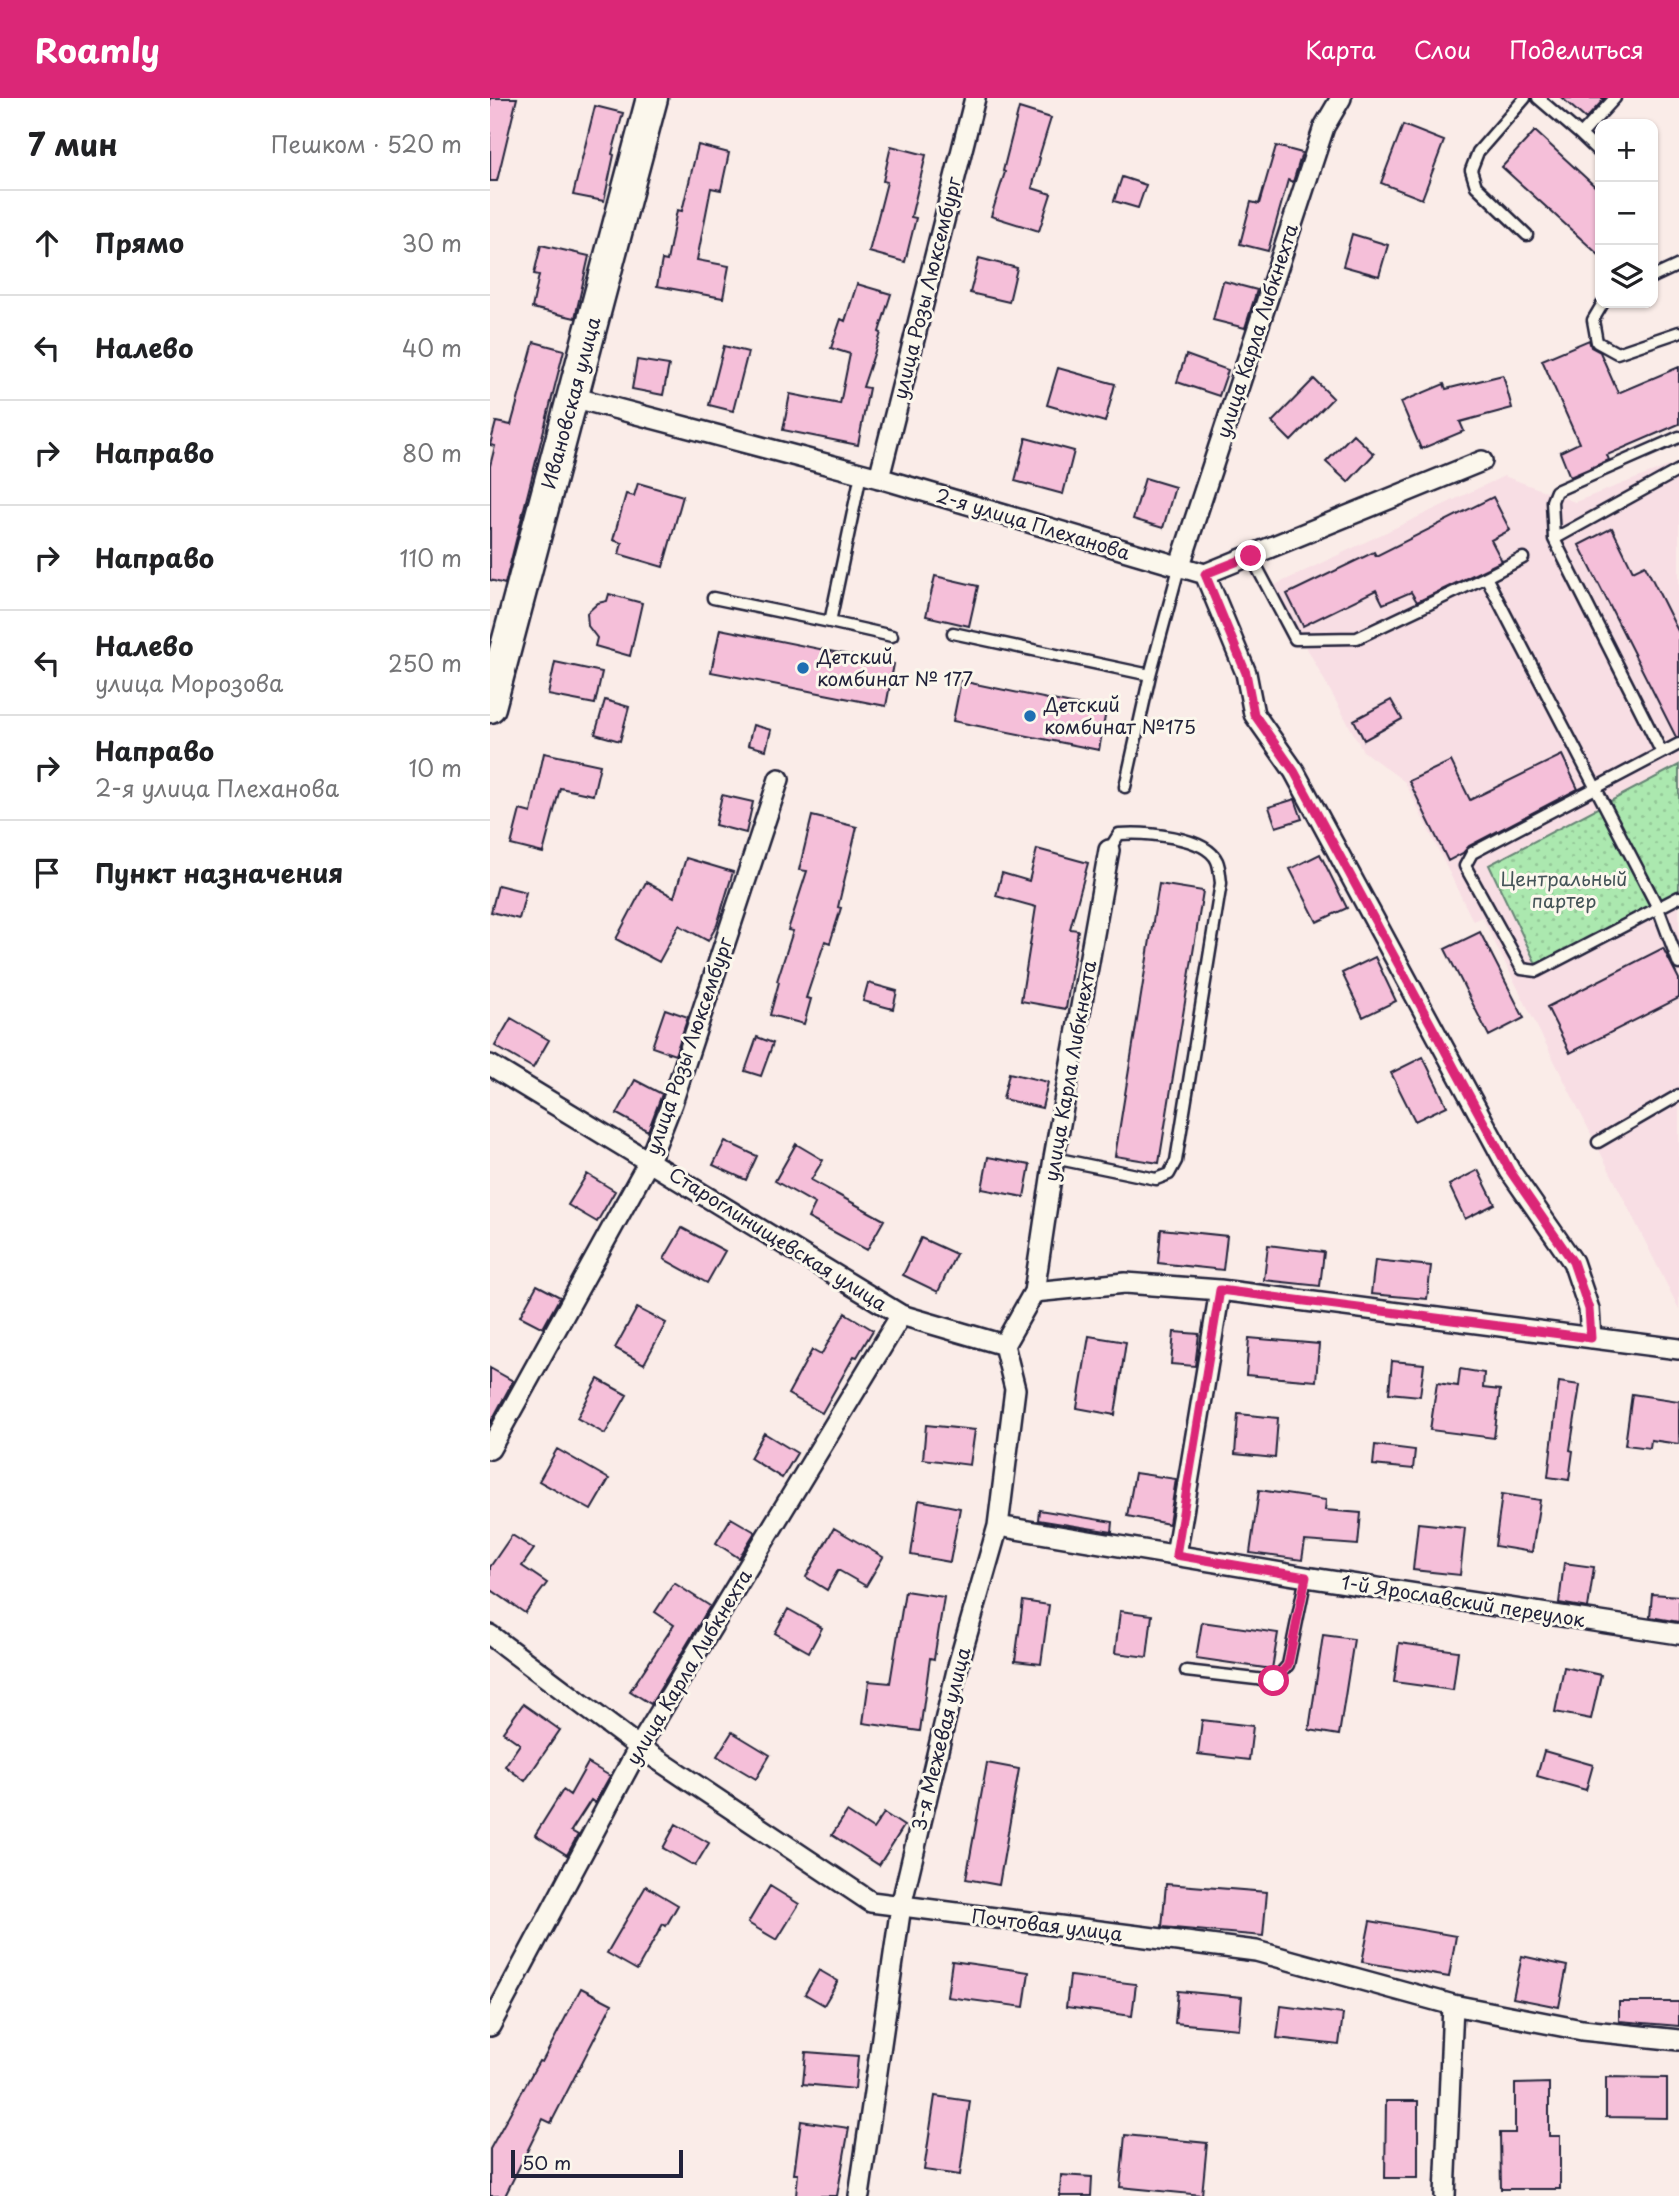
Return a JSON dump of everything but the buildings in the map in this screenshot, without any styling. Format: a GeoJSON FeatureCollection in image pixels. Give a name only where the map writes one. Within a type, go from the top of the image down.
{"type":"FeatureCollection","features":[{"type":"Feature","properties":{"kind":"main road","name":"Ивановская улица"},"geometry":{"type":"LineString","coordinates":[[490,707],[499,637],[572,397],[652,98]]}},
{"type":"Feature","properties":{"kind":"street","name":"улица Розы Люксембург"},"geometry":{"type":"LineString","coordinates":[[870,476],[975,98]]}},
{"type":"Feature","properties":{"kind":"street","name":"улица Карла Либкнехта"},"geometry":{"type":"LineString","coordinates":[[1179,568],[1324,127],[1341,98]]}},
{"type":"Feature","properties":{"kind":"street","name":"2-я улица Плеханова"},"geometry":{"type":"LineString","coordinates":[[572,397],[870,476],[1205,574]]}},
{"type":"Feature","properties":{"kind":"street"},"geometry":{"type":"LineString","coordinates":[[1482,461],[1205,574],[1246,673],[1254,714],[1294,771],[1510,1171],[1573,1262],[1589,1309],[1591,1338]]}},
{"type":"Feature","properties":{"kind":"street","name":"улица Розы Люксембург"},"geometry":{"type":"LineString","coordinates":[[490,1449],[649,1161],[672,1103],[779,779]]}},
{"type":"Feature","properties":{"kind":"street","name":"улица Карла Либкнехта"},"geometry":{"type":"LineString","coordinates":[[1034,1292],[1054,1158],[1109,850]]}},
{"type":"Feature","properties":{"kind":"street","name":"Староглинищевская улица"},"geometry":{"type":"LineString","coordinates":[[490,1065],[901,1315],[1004,1345]]}},
{"type":"Feature","properties":{"kind":"street"},"geometry":{"type":"LineString","coordinates":[[1004,1345],[1034,1292],[1125,1283],[1220,1290],[1679,1349]]}},
{"type":"Feature","properties":{"kind":"street"},"geometry":{"type":"LineString","coordinates":[[1176,1555],[1220,1290]]}},
{"type":"Feature","properties":{"kind":"street","name":"улица Карла Либкнехта"},"geometry":{"type":"LineString","coordinates":[[490,2026],[639,1747],[901,1315]]}},
{"type":"Feature","properties":{"kind":"street","name":"3-я Межевая улица"},"geometry":{"type":"LineString","coordinates":[[859,2196],[901,1906],[959,1661],[998,1526],[1016,1389],[1004,1345]]}},
{"type":"Feature","properties":{"kind":"street","name":"1-й Ярославский переулок"},"geometry":{"type":"LineString","coordinates":[[998,1526],[1306,1577],[1679,1634]]}},
{"type":"Feature","properties":{"kind":"street","name":"Почтовая улица"},"geometry":{"type":"LineString","coordinates":[[490,1635],[639,1747],[871,1902],[1256,1951],[1453,2005],[1582,2030],[1679,2040]]}},
{"type":"Feature","properties":{"kind":"street"},"geometry":{"type":"LineString","coordinates":[[1445,2196],[1453,2005]]}},
{"type":"Feature","properties":{"kind":"lane"},"geometry":{"type":"LineString","coordinates":[[1525,98],[1478,152],[1471,170],[1476,186],[1527,235]]}},
{"type":"Feature","properties":{"kind":"lane"},"geometry":{"type":"LineString","coordinates":[[1538,98],[1595,148]]}},
{"type":"Feature","properties":{"kind":"lane"},"geometry":{"type":"LineString","coordinates":[[1581,135],[1615,98]]}},
{"type":"Feature","properties":{"kind":"lane"},"geometry":{"type":"LineString","coordinates":[[1658,275],[1679,265]]}},
{"type":"Feature","properties":{"kind":"lane"},"geometry":{"type":"LineString","coordinates":[[1600,308],[1593,320],[1597,342],[1617,353],[1679,332]]}},
{"type":"Feature","properties":{"kind":"lane"},"geometry":{"type":"LineString","coordinates":[[1662,753],[1554,538],[1552,501],[1556,491],[1679,437]]}},
{"type":"Feature","properties":{"kind":"lane"},"geometry":{"type":"LineString","coordinates":[[1554,538],[1679,470]]}},
{"type":"Feature","properties":{"kind":"lane"},"geometry":{"type":"LineString","coordinates":[[830,622],[870,476]]}},
{"type":"Feature","properties":{"kind":"lane"},"geometry":{"type":"LineString","coordinates":[[1251,556],[1295,639],[1357,638],[1523,558]]}},
{"type":"Feature","properties":{"kind":"lane"},"geometry":{"type":"LineString","coordinates":[[1125,787],[1150,675],[1179,568]]}},
{"type":"Feature","properties":{"kind":"lane"},"geometry":{"type":"LineString","coordinates":[[1486,577],[1658,908],[1679,964]]}},
{"type":"Feature","properties":{"kind":"lane"},"geometry":{"type":"LineString","coordinates":[[713,598],[892,636]]}},
{"type":"Feature","properties":{"kind":"lane"},"geometry":{"type":"LineString","coordinates":[[953,633],[1150,675]]}},
{"type":"Feature","properties":{"kind":"lane"},"geometry":{"type":"LineString","coordinates":[[1679,744],[1472,853],[1465,866],[1522,969],[1537,971],[1679,897]]}},
{"type":"Feature","properties":{"kind":"lane"},"geometry":{"type":"LineString","coordinates":[[1054,1158],[1156,1179],[1169,1174],[1176,1161],[1221,883],[1217,860],[1197,843],[1137,833],[1119,834],[1109,850]]}},
{"type":"Feature","properties":{"kind":"lane"},"geometry":{"type":"LineString","coordinates":[[1598,1142],[1679,1095]]}},
{"type":"Feature","properties":{"kind":"lane"},"geometry":{"type":"LineString","coordinates":[[1186,1671],[1274,1681],[1288,1665],[1306,1577]]}},
{"type":"Feature","properties":{"kind":"shaded area"},"geometry":{"type":"Polygon","coordinates":[[[1679,462],[1679,1309],[1482,917],[1473,921],[1405,782],[1363,751],[1273,586],[1504,476],[1575,502],[1679,462]]]}},
{"type":"Feature","properties":{"kind":"green space","name":"Центральный партер"},"geometry":{"type":"Polygon","coordinates":[[[1679,765],[1679,891],[1538,968],[1489,865],[1679,765]]]}},
{"type":"Feature","properties":{"kind":"place","name":"Детский комбинат № 177"},"geometry":{"type":"Point","coordinates":[803,668]}},
{"type":"Feature","properties":{"kind":"place","name":"Детский комбинат №175"},"geometry":{"type":"Point","coordinates":[1030,716]}},
{"type":"Feature","properties":{"kind":"route"},"geometry":{"type":"LineString","coordinates":[[1251,556],[1205,574],[1246,673],[1254,714],[1294,771],[1510,1171],[1573,1262],[1589,1309],[1591,1338],[1220,1290],[1176,1555],[1306,1577],[1288,1665],[1274,1681]]}}]}
